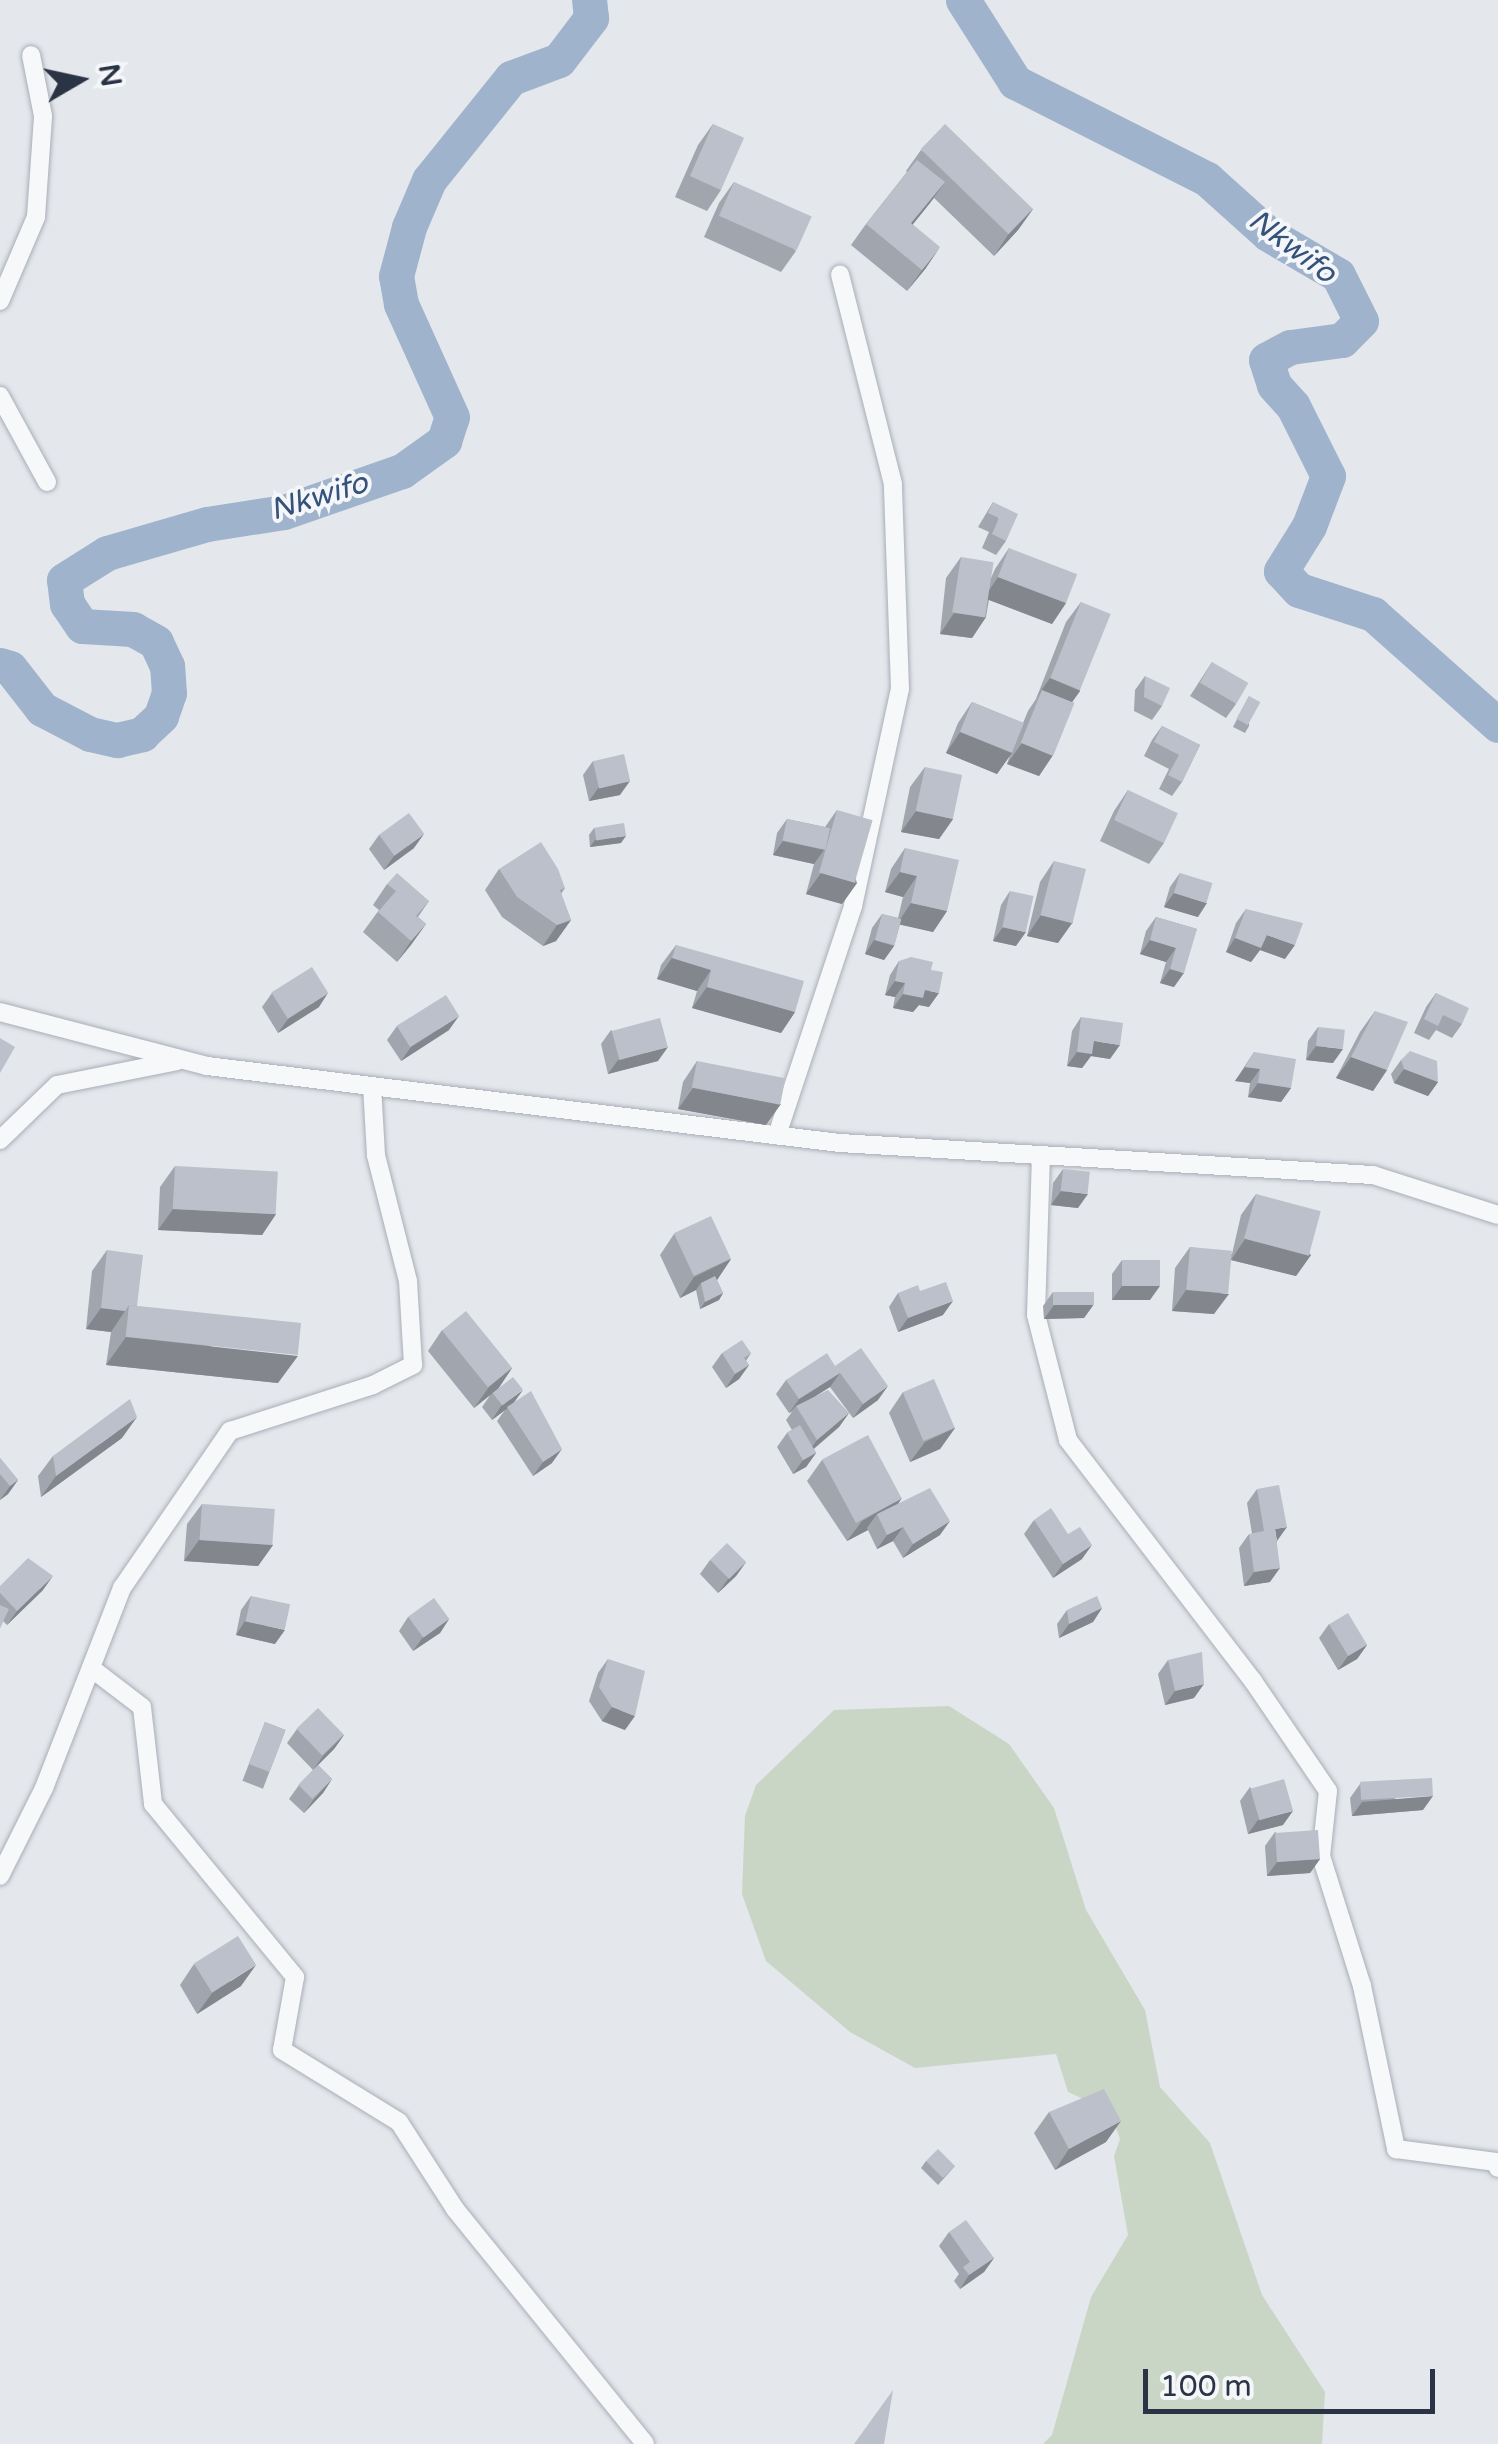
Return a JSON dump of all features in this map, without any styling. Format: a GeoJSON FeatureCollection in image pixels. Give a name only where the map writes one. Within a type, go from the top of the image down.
{"type":"FeatureCollection","features":[{"type":"Feature","properties":{"kind":"street"},"geometry":{"type":"LineString","coordinates":[[0,301],[36,217],[43,116],[31,56]]}},
{"type":"Feature","properties":{"kind":"street"},"geometry":{"type":"LineString","coordinates":[[776,1136],[853,906],[900,689],[893,484],[840,275]]}},
{"type":"Feature","properties":{"kind":"street"},"geometry":{"type":"LineString","coordinates":[[0,396],[47,482]]}},
{"type":"Feature","properties":{"kind":"street"},"geometry":{"type":"LineString","coordinates":[[0,1012],[183,1060],[776,1136],[1373,1175],[1498,1216]]}},
{"type":"Feature","properties":{"kind":"street"},"geometry":{"type":"LineString","coordinates":[[0,1140],[56,1085],[183,1060]]}},
{"type":"Feature","properties":{"kind":"street"},"geometry":{"type":"LineString","coordinates":[[0,1876],[44,1788],[122,1588],[230,1431],[373,1385],[412,1364],[408,1281],[376,1156],[372,1086]]}},
{"type":"Feature","properties":{"kind":"street"},"geometry":{"type":"LineString","coordinates":[[1041,1155],[1036,1315],[1068,1440],[1253,1681],[1328,1791],[1321,1856],[1362,1986],[1396,2149],[1496,2162],[1498,2168]]}},
{"type":"Feature","properties":{"kind":"street"},"geometry":{"type":"LineString","coordinates":[[91,1668],[142,1707],[153,1804],[295,1977],[282,2050],[399,2122],[455,2209],[646,2444]]}},
{"type":"Feature","properties":{"kind":"green space"},"geometry":{"type":"Polygon","coordinates":[[[949,1706],[1009,1744],[1054,1808],[1086,1910],[1145,2010],[1160,2087],[1210,2143],[1262,2295],[1325,2392],[1322,2444],[1043,2444],[1052,2435],[1091,2297],[1128,2235],[1114,2156],[1120,2139],[1110,2111],[1068,2092],[1056,2054],[915,2068],[850,2032],[766,1961],[742,1894],[745,1816],[756,1785],[834,1710],[949,1706]]]}},
{"type":"Feature","properties":{"kind":"building"},"geometry":{"type":"Polygon","coordinates":[[[713,124],[744,138],[721,190],[690,176],[713,124]]]}},
{"type":"Feature","properties":{"kind":"building"},"geometry":{"type":"Polygon","coordinates":[[[945,124],[1033,209],[1008,234],[921,149],[945,124]]]}},
{"type":"Feature","properties":{"kind":"building"},"geometry":{"type":"Polygon","coordinates":[[[917,160],[945,182],[911,223],[940,247],[922,270],[866,224],[917,160]]]}},
{"type":"Feature","properties":{"kind":"building"},"geometry":{"type":"Polygon","coordinates":[[[734,182],[812,217],[797,250],[719,216],[734,182]]]}},
{"type":"Feature","properties":{"kind":"building"},"geometry":{"type":"Polygon","coordinates":[[[993,502],[1018,514],[1006,541],[992,534],[999,518],[988,513],[993,502]]]}},
{"type":"Feature","properties":{"kind":"building"},"geometry":{"type":"Polygon","coordinates":[[[1009,548],[1077,574],[1066,603],[998,577],[1009,548]]]}},
{"type":"Feature","properties":{"kind":"building"},"geometry":{"type":"Polygon","coordinates":[[[961,557],[994,562],[985,617],[952,612],[961,557]]]}},
{"type":"Feature","properties":{"kind":"building"},"geometry":{"type":"Polygon","coordinates":[[[1081,602],[1111,614],[1080,690],[1050,678],[1081,602]]]}},
{"type":"Feature","properties":{"kind":"building"},"geometry":{"type":"Polygon","coordinates":[[[1212,662],[1248,683],[1236,704],[1200,683],[1212,662]]]}},
{"type":"Feature","properties":{"kind":"building"},"geometry":{"type":"Polygon","coordinates":[[[1145,676],[1170,688],[1162,706],[1144,697],[1145,676]]]}},
{"type":"Feature","properties":{"kind":"building"},"geometry":{"type":"Polygon","coordinates":[[[1042,690],[1074,703],[1053,756],[1021,743],[1042,690]]]}},
{"type":"Feature","properties":{"kind":"building"},"geometry":{"type":"Polygon","coordinates":[[[1249,696],[1260,702],[1248,725],[1236,719],[1249,696]]]}},
{"type":"Feature","properties":{"kind":"building"},"geometry":{"type":"Polygon","coordinates":[[[972,702],[1024,723],[1012,753],[960,732],[972,702]]]}},
{"type":"Feature","properties":{"kind":"building"},"geometry":{"type":"Polygon","coordinates":[[[1162,726],[1200,745],[1182,782],[1168,775],[1179,755],[1154,742],[1162,726]]]}},
{"type":"Feature","properties":{"kind":"building"},"geometry":{"type":"Polygon","coordinates":[[[624,754],[630,781],[599,788],[593,761],[624,754]]]}},
{"type":"Feature","properties":{"kind":"building"},"geometry":{"type":"Polygon","coordinates":[[[925,767],[962,775],[953,819],[916,811],[925,767]]]}},
{"type":"Feature","properties":{"kind":"building"},"geometry":{"type":"Polygon","coordinates":[[[1128,790],[1178,813],[1164,843],[1114,820],[1128,790]]]}},
{"type":"Feature","properties":{"kind":"building"},"geometry":{"type":"Polygon","coordinates":[[[837,810],[873,820],[855,883],[819,872],[837,810]]]}},
{"type":"Feature","properties":{"kind":"building"},"geometry":{"type":"Polygon","coordinates":[[[409,813],[424,834],[394,856],[379,835],[409,813]]]}},
{"type":"Feature","properties":{"kind":"building"},"geometry":{"type":"Polygon","coordinates":[[[787,819],[830,828],[825,850],[782,841],[787,819]]]}},
{"type":"Feature","properties":{"kind":"building"},"geometry":{"type":"Polygon","coordinates":[[[624,823],[626,836],[596,841],[594,828],[624,823]]]}},
{"type":"Feature","properties":{"kind":"building"},"geometry":{"type":"Polygon","coordinates":[[[541,842],[565,888],[560,890],[571,920],[557,925],[517,897],[499,869],[541,842]]]}},
{"type":"Feature","properties":{"kind":"building"},"geometry":{"type":"Polygon","coordinates":[[[905,848],[959,860],[947,911],[911,903],[917,876],[900,872],[905,848]]]}},
{"type":"Feature","properties":{"kind":"building"},"geometry":{"type":"Polygon","coordinates":[[[1054,861],[1086,869],[1072,923],[1040,915],[1054,861]]]}},
{"type":"Feature","properties":{"kind":"building"},"geometry":{"type":"Polygon","coordinates":[[[397,873],[429,901],[416,916],[426,924],[411,941],[378,912],[396,891],[387,884],[397,873]]]}},
{"type":"Feature","properties":{"kind":"building"},"geometry":{"type":"Polygon","coordinates":[[[1180,873],[1213,883],[1206,903],[1174,893],[1180,873]]]}},
{"type":"Feature","properties":{"kind":"building"},"geometry":{"type":"Polygon","coordinates":[[[1010,891],[1033,896],[1026,932],[1002,927],[1010,891]]]}},
{"type":"Feature","properties":{"kind":"building"},"geometry":{"type":"Polygon","coordinates":[[[1246,909],[1303,923],[1295,945],[1267,935],[1261,948],[1235,938],[1246,909]]]}},
{"type":"Feature","properties":{"kind":"building"},"geometry":{"type":"Polygon","coordinates":[[[882,914],[901,919],[894,945],[875,940],[882,914]]]}},
{"type":"Feature","properties":{"kind":"building"},"geometry":{"type":"Polygon","coordinates":[[[1156,917],[1197,929],[1184,973],[1170,969],[1176,948],[1150,940],[1156,917]]]}},
{"type":"Feature","properties":{"kind":"building"},"geometry":{"type":"Polygon","coordinates":[[[676,945],[804,981],[795,1012],[707,987],[711,970],[672,958],[676,945]]]}},
{"type":"Feature","properties":{"kind":"building"},"geometry":{"type":"Polygon","coordinates":[[[911,957],[933,962],[931,970],[943,972],[939,993],[925,990],[923,998],[903,994],[905,983],[895,981],[899,961],[911,957]]]}},
{"type":"Feature","properties":{"kind":"building"},"geometry":{"type":"Polygon","coordinates":[[[312,967],[328,993],[288,1019],[271,992],[312,967]]]}},
{"type":"Feature","properties":{"kind":"building"},"geometry":{"type":"Polygon","coordinates":[[[1436,993],[1469,1008],[1462,1024],[1443,1015],[1438,1026],[1424,1019],[1436,993]]]}},
{"type":"Feature","properties":{"kind":"building"},"geometry":{"type":"Polygon","coordinates":[[[446,995],[459,1016],[410,1047],[397,1026],[446,995]]]}},
{"type":"Feature","properties":{"kind":"building"},"geometry":{"type":"Polygon","coordinates":[[[1375,1011],[1408,1022],[1387,1070],[1351,1057],[1375,1011]]]}},
{"type":"Feature","properties":{"kind":"building"},"geometry":{"type":"Polygon","coordinates":[[[1081,1017],[1123,1023],[1120,1045],[1094,1041],[1092,1054],[1077,1052],[1081,1017]]]}},
{"type":"Feature","properties":{"kind":"building"},"geometry":{"type":"Polygon","coordinates":[[[660,1018],[668,1047],[619,1060],[612,1031],[660,1018]]]}},
{"type":"Feature","properties":{"kind":"building"},"geometry":{"type":"Polygon","coordinates":[[[1318,1027],[1345,1030],[1343,1049],[1316,1046],[1318,1027]]]}},
{"type":"Feature","properties":{"kind":"building"},"geometry":{"type":"Polygon","coordinates":[[[0,1038],[15,1047],[0,1073],[0,1038]]]}},
{"type":"Feature","properties":{"kind":"building"},"geometry":{"type":"Polygon","coordinates":[[[1410,1051],[1437,1061],[1438,1082],[1404,1069],[1401,1060],[1410,1051]]]}},
{"type":"Feature","properties":{"kind":"building"},"geometry":{"type":"Polygon","coordinates":[[[1254,1052],[1296,1059],[1291,1088],[1258,1083],[1260,1069],[1245,1067],[1254,1052]]]}},
{"type":"Feature","properties":{"kind":"building"},"geometry":{"type":"Polygon","coordinates":[[[697,1061],[785,1078],[780,1105],[692,1088],[697,1061]]]}},
{"type":"Feature","properties":{"kind":"building"},"geometry":{"type":"Polygon","coordinates":[[[175,1166],[278,1171],[276,1214],[173,1209],[175,1166]]]}},
{"type":"Feature","properties":{"kind":"building"},"geometry":{"type":"Polygon","coordinates":[[[1063,1169],[1090,1172],[1088,1194],[1061,1191],[1063,1169]]]}},
{"type":"Feature","properties":{"kind":"building"},"geometry":{"type":"Polygon","coordinates":[[[1256,1194],[1321,1211],[1309,1256],[1244,1238],[1256,1194]]]}},
{"type":"Feature","properties":{"kind":"building"},"geometry":{"type":"Polygon","coordinates":[[[711,1216],[731,1259],[694,1276],[674,1233],[711,1216]]]}},
{"type":"Feature","properties":{"kind":"building"},"geometry":{"type":"Polygon","coordinates":[[[1190,1247],[1232,1251],[1228,1293],[1186,1290],[1190,1247]]]}},
{"type":"Feature","properties":{"kind":"building"},"geometry":{"type":"Polygon","coordinates":[[[107,1250],[143,1255],[137,1306],[129,1305],[125,1311],[101,1308],[107,1250]]]}},
{"type":"Feature","properties":{"kind":"building"},"geometry":{"type":"Polygon","coordinates":[[[1122,1260],[1160,1260],[1160,1286],[1122,1286],[1122,1260]]]}},
{"type":"Feature","properties":{"kind":"building"},"geometry":{"type":"Polygon","coordinates":[[[715,1276],[723,1293],[705,1302],[701,1283],[715,1276]]]}},
{"type":"Feature","properties":{"kind":"building"},"geometry":{"type":"Polygon","coordinates":[[[946,1282],[953,1301],[908,1318],[898,1293],[918,1285],[920,1291],[946,1282]]]}},
{"type":"Feature","properties":{"kind":"building"},"geometry":{"type":"Polygon","coordinates":[[[1053,1292],[1094,1292],[1094,1305],[1053,1305],[1053,1292]]]}},
{"type":"Feature","properties":{"kind":"building"},"geometry":{"type":"Polygon","coordinates":[[[129,1305],[301,1323],[298,1355],[126,1337],[129,1305]]]}},
{"type":"Feature","properties":{"kind":"building"},"geometry":{"type":"Polygon","coordinates":[[[466,1311],[512,1368],[488,1387],[442,1331],[466,1311]]]}},
{"type":"Feature","properties":{"kind":"building"},"geometry":{"type":"Polygon","coordinates":[[[742,1340],[751,1353],[744,1358],[749,1365],[735,1374],[722,1353],[742,1340]]]}},
{"type":"Feature","properties":{"kind":"building"},"geometry":{"type":"Polygon","coordinates":[[[861,1348],[888,1386],[863,1404],[840,1373],[799,1399],[786,1380],[827,1353],[835,1366],[861,1348]]]}},
{"type":"Feature","properties":{"kind":"building"},"geometry":{"type":"Polygon","coordinates":[[[513,1377],[523,1390],[502,1406],[493,1393],[513,1377]]]}},
{"type":"Feature","properties":{"kind":"building"},"geometry":{"type":"Polygon","coordinates":[[[934,1379],[955,1428],[923,1441],[903,1392],[934,1379]]]}},
{"type":"Feature","properties":{"kind":"building"},"geometry":{"type":"Polygon","coordinates":[[[828,1390],[849,1413],[817,1440],[796,1406],[828,1390]]]}},
{"type":"Feature","properties":{"kind":"building"},"geometry":{"type":"Polygon","coordinates":[[[531,1391],[562,1449],[543,1462],[507,1407],[531,1391]]]}},
{"type":"Feature","properties":{"kind":"building"},"geometry":{"type":"Polygon","coordinates":[[[130,1399],[137,1417],[56,1476],[53,1456],[130,1399]]]}},
{"type":"Feature","properties":{"kind":"building"},"geometry":{"type":"Polygon","coordinates":[[[800,1425],[816,1453],[803,1460],[787,1432],[800,1425]]]}},
{"type":"Feature","properties":{"kind":"building"},"geometry":{"type":"Polygon","coordinates":[[[868,1435],[902,1499],[856,1523],[822,1459],[868,1435]]]}},
{"type":"Feature","properties":{"kind":"building"},"geometry":{"type":"Polygon","coordinates":[[[0,1458],[18,1480],[10,1486],[0,1474],[0,1458]]]}},
{"type":"Feature","properties":{"kind":"building"},"geometry":{"type":"Polygon","coordinates":[[[1279,1485],[1287,1527],[1275,1529],[1280,1568],[1254,1572],[1249,1534],[1264,1531],[1257,1489],[1279,1485]]]}},
{"type":"Feature","properties":{"kind":"building"},"geometry":{"type":"Polygon","coordinates":[[[930,1488],[950,1521],[913,1544],[903,1527],[887,1535],[877,1514],[930,1488]]]}},
{"type":"Feature","properties":{"kind":"building"},"geometry":{"type":"Polygon","coordinates":[[[202,1504],[275,1509],[272,1545],[199,1540],[202,1504]]]}},
{"type":"Feature","properties":{"kind":"building"},"geometry":{"type":"Polygon","coordinates":[[[1051,1508],[1068,1534],[1080,1527],[1092,1545],[1063,1564],[1034,1520],[1051,1508]]]}},
{"type":"Feature","properties":{"kind":"building"},"geometry":{"type":"Polygon","coordinates":[[[727,1543],[746,1562],[729,1579],[710,1560],[727,1543]]]}},
{"type":"Feature","properties":{"kind":"building"},"geometry":{"type":"Polygon","coordinates":[[[28,1558],[53,1576],[17,1611],[0,1593],[0,1586],[28,1558]]]}},
{"type":"Feature","properties":{"kind":"building"},"geometry":{"type":"Polygon","coordinates":[[[251,1596],[290,1604],[285,1630],[246,1621],[251,1596]]]}},
{"type":"Feature","properties":{"kind":"building"},"geometry":{"type":"Polygon","coordinates":[[[1097,1596],[1102,1608],[1069,1624],[1067,1610],[1097,1596]]]}},
{"type":"Feature","properties":{"kind":"building"},"geometry":{"type":"Polygon","coordinates":[[[434,1598],[449,1619],[423,1638],[408,1617],[434,1598]]]}},
{"type":"Feature","properties":{"kind":"building"},"geometry":{"type":"Polygon","coordinates":[[[0,1605],[9,1609],[0,1628],[0,1605]]]}},
{"type":"Feature","properties":{"kind":"building"},"geometry":{"type":"Polygon","coordinates":[[[1348,1613],[1367,1645],[1348,1656],[1329,1624],[1348,1613]]]}},
{"type":"Feature","properties":{"kind":"building"},"geometry":{"type":"Polygon","coordinates":[[[1202,1652],[1204,1684],[1175,1691],[1168,1660],[1202,1652]]]}},
{"type":"Feature","properties":{"kind":"building"},"geometry":{"type":"Polygon","coordinates":[[[608,1659],[645,1671],[635,1716],[612,1707],[599,1687],[608,1659]]]}},
{"type":"Feature","properties":{"kind":"building"},"geometry":{"type":"Polygon","coordinates":[[[318,1708],[344,1735],[322,1755],[296,1729],[318,1708]]]}},
{"type":"Feature","properties":{"kind":"building"},"geometry":{"type":"Polygon","coordinates":[[[265,1722],[286,1730],[269,1772],[249,1764],[265,1722]]]}},
{"type":"Feature","properties":{"kind":"building"},"geometry":{"type":"Polygon","coordinates":[[[318,1765],[332,1779],[312,1799],[298,1785],[318,1765]]]}},
{"type":"Feature","properties":{"kind":"building"},"geometry":{"type":"Polygon","coordinates":[[[1432,1778],[1433,1796],[1361,1800],[1360,1782],[1432,1778]]]}},
{"type":"Feature","properties":{"kind":"building"},"geometry":{"type":"Polygon","coordinates":[[[1284,1779],[1293,1811],[1259,1820],[1250,1789],[1284,1779]]]}},
{"type":"Feature","properties":{"kind":"building"},"geometry":{"type":"Polygon","coordinates":[[[1318,1830],[1320,1859],[1277,1862],[1275,1833],[1318,1830]]]}},
{"type":"Feature","properties":{"kind":"building"},"geometry":{"type":"Polygon","coordinates":[[[238,1936],[256,1965],[212,1992],[194,1964],[238,1936]]]}},
{"type":"Feature","properties":{"kind":"building"},"geometry":{"type":"Polygon","coordinates":[[[1104,2089],[1121,2121],[1069,2149],[1049,2112],[1104,2089]]]}},
{"type":"Feature","properties":{"kind":"building"},"geometry":{"type":"Polygon","coordinates":[[[938,2149],[955,2166],[943,2178],[926,2161],[938,2149]]]}},
{"type":"Feature","properties":{"kind":"building"},"geometry":{"type":"Polygon","coordinates":[[[966,2220],[994,2258],[969,2275],[963,2267],[970,2262],[949,2232],[966,2220]]]}},
{"type":"Feature","properties":{"kind":"building"},"geometry":{"type":"Polygon","coordinates":[[[893,2390],[884,2444],[854,2444],[893,2390]]]}},
{"type":"Feature","properties":{"kind":"waterway","name":"Nkwifo"},"geometry":{"type":"LineString","coordinates":[[0,665],[10,668],[42,709],[90,734],[117,740],[142,734],[161,716],[169,693],[167,666],[156,642],[133,629],[82,626],[67,604],[64,580],[107,553],[207,524],[284,512],[402,471],[444,441],[452,417],[401,304],[396,276],[409,227],[429,180],[511,78],[559,60],[591,18],[589,0]]}},
{"type":"Feature","properties":{"kind":"waterway","name":"Nkwifo"},"geometry":{"type":"LineString","coordinates":[[963,0],[1015,82],[1207,179],[1268,234],[1338,275],[1361,321],[1342,340],[1290,347],[1266,360],[1274,385],[1293,406],[1328,476],[1309,526],[1281,571],[1299,590],[1373,614],[1498,725]]}}]}
